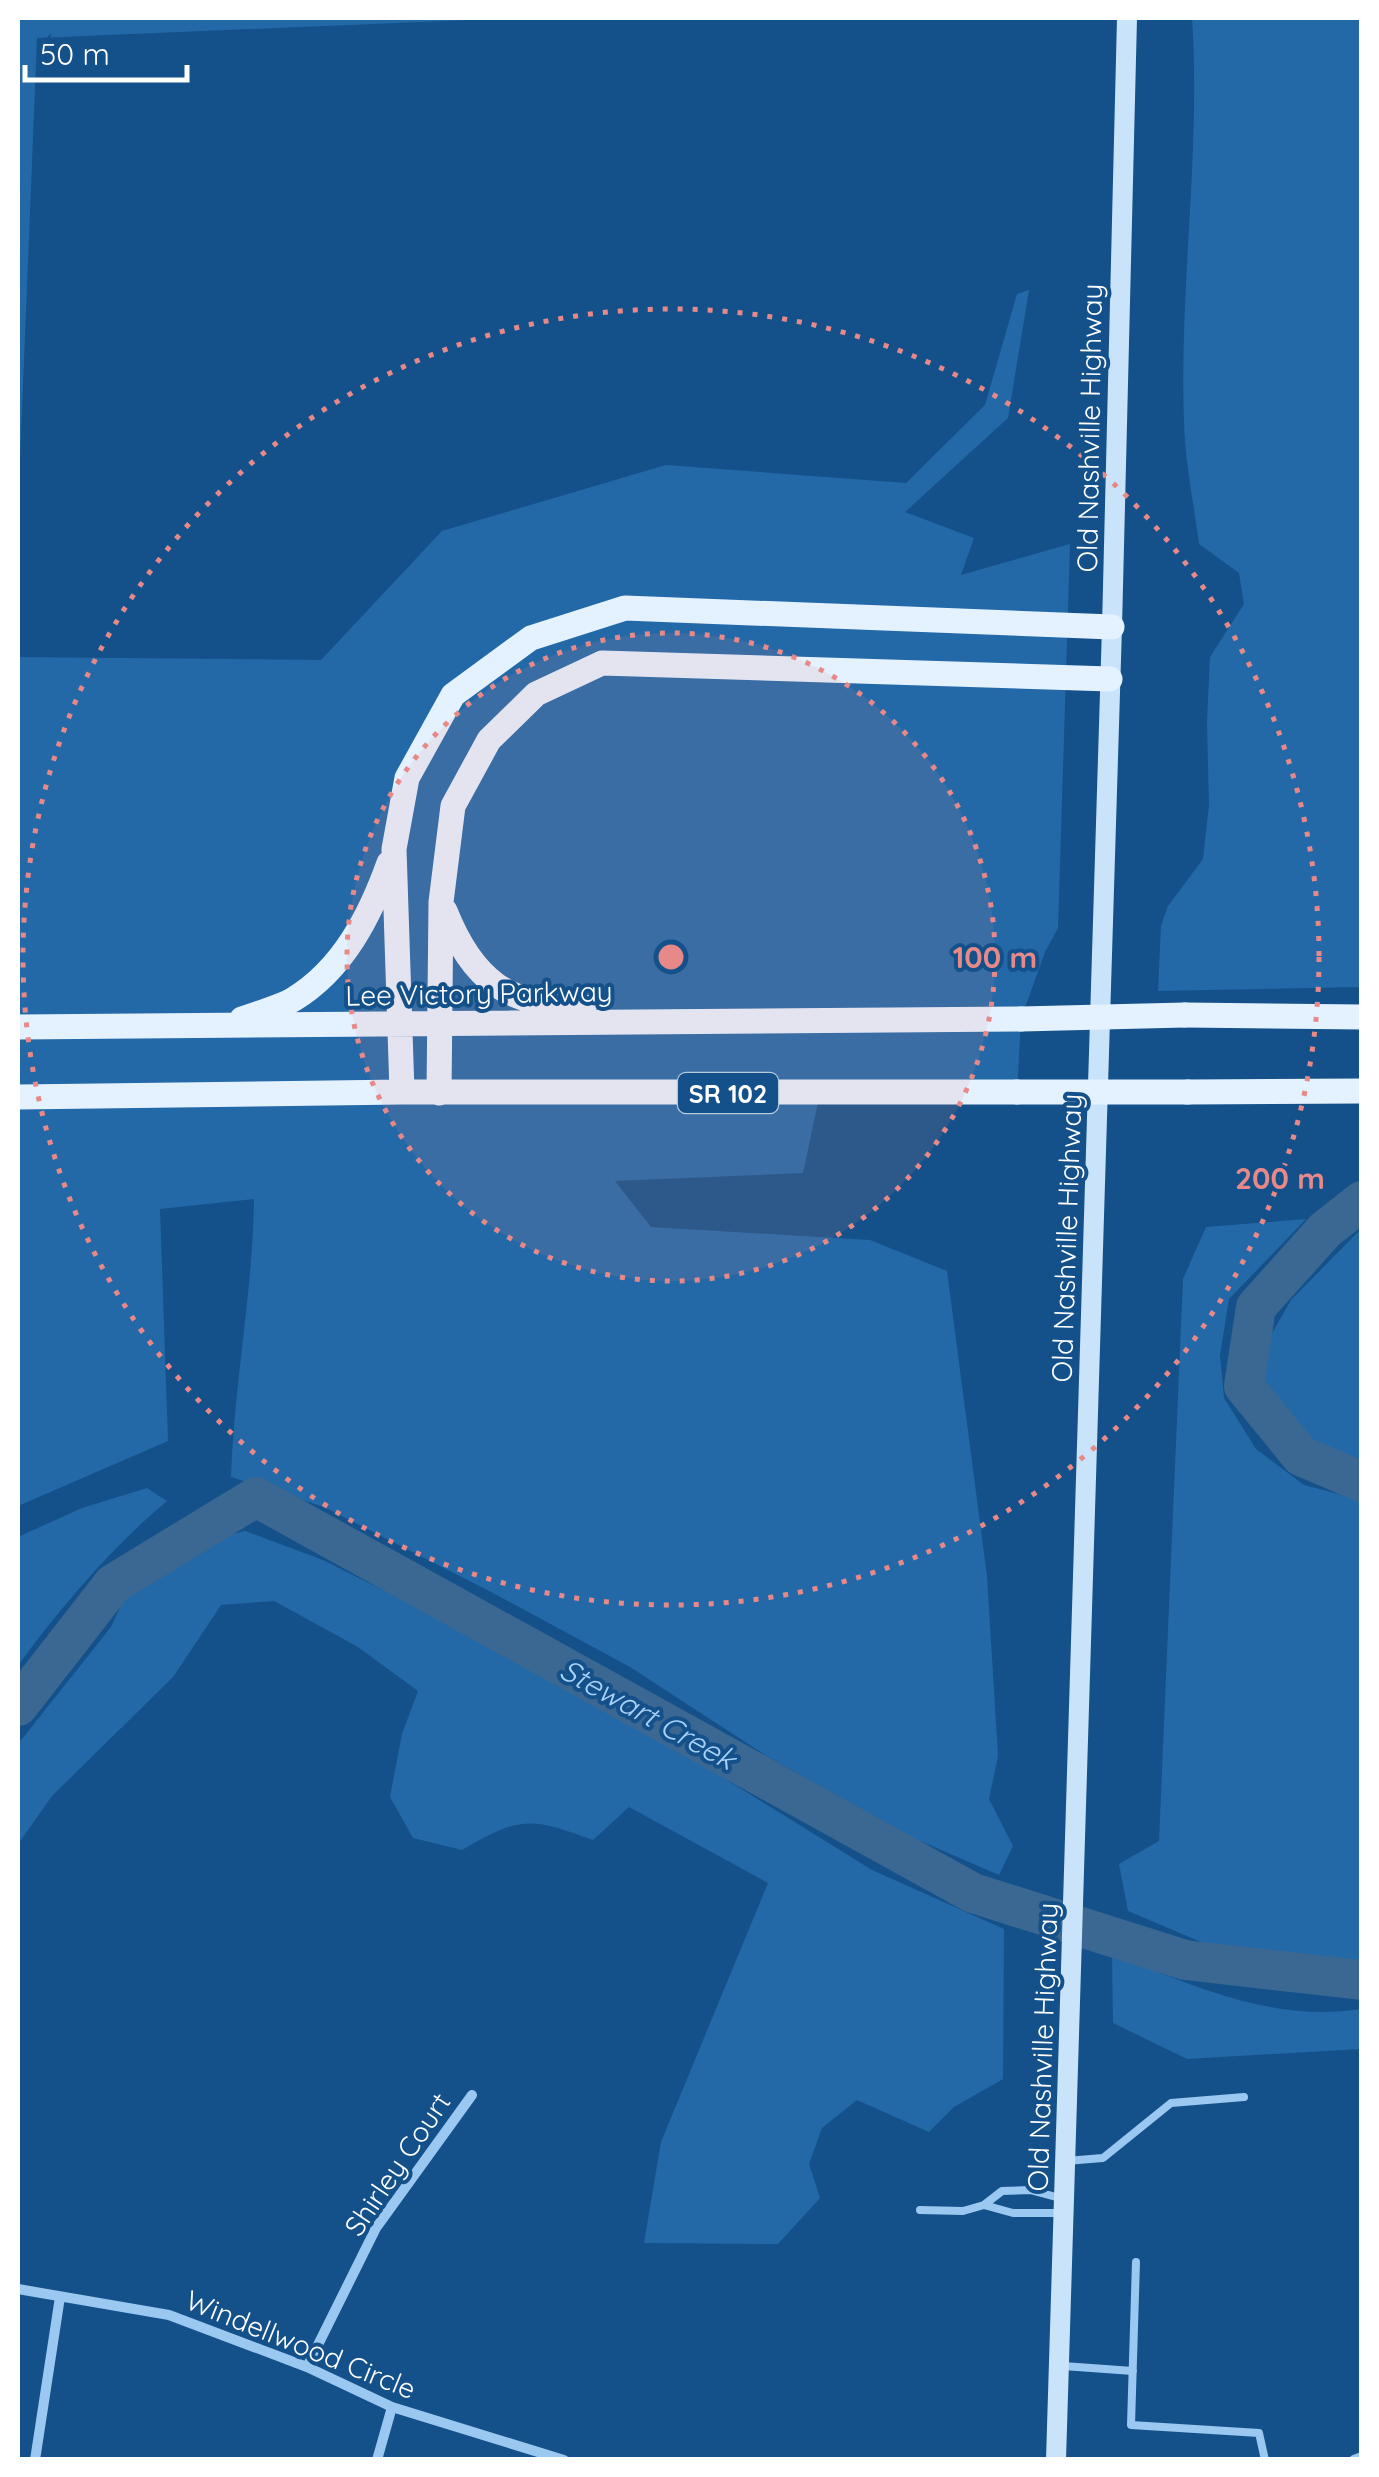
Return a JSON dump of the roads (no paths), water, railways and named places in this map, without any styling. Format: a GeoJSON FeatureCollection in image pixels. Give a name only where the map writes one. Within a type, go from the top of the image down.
{"type":"FeatureCollection","features":[{"type":"Feature","properties":{"kind":"main road","name":"Old Nashville Highway"},"geometry":{"type":"LineString","coordinates":[[1056,2460],[1112,628],[1126,18]]}},
{"type":"Feature","properties":{"kind":"main road"},"geometry":{"type":"LineString","coordinates":[[226,1026],[292,1001],[326,974],[355,938],[394,849],[408,778],[454,695],[531,638],[625,608],[1112,628]]}},
{"type":"Feature","properties":{"kind":"main road"},"geometry":{"type":"LineString","coordinates":[[439,1094],[442,902],[454,806],[489,740],[536,694],[602,663],[1110,680]]}},
{"type":"Feature","properties":{"kind":"main road"},"geometry":{"type":"LineString","coordinates":[[394,849],[402,1092]]}},
{"type":"Feature","properties":{"kind":"main road"},"geometry":{"type":"LineString","coordinates":[[442,902],[466,956],[481,976],[528,1000],[568,1007],[762,1006],[822,1020]]}},
{"type":"Feature","properties":{"kind":"main road","name":"Lee Victory Parkway"},"geometry":{"type":"LineString","coordinates":[[18,1027],[1184,1015],[1352,1017]]}},
{"type":"Feature","properties":{"kind":"main road","name":"SR 102"},"geometry":{"type":"LineString","coordinates":[[18,1097],[402,1092],[1362,1091]]}},
{"type":"Feature","properties":{"kind":"street","name":"Shirley Court"},"geometry":{"type":"LineString","coordinates":[[307,2367],[376,2228],[472,2095]]}},
{"type":"Feature","properties":{"kind":"street","name":"Windellwood Circle"},"geometry":{"type":"LineString","coordinates":[[18,2288],[169,2315],[307,2367],[392,2408],[564,2460]]}},
{"type":"Feature","properties":{"kind":"street"},"geometry":{"type":"LineString","coordinates":[[35,2460],[60,2297]]}},
{"type":"Feature","properties":{"kind":"street"},"geometry":{"type":"LineString","coordinates":[[378,2460],[392,2408]]}},
{"type":"Feature","properties":{"kind":"street"},"geometry":{"type":"LineString","coordinates":[[1354,2460],[1362,2457]]}},
{"type":"Feature","properties":{"kind":"lane"},"geometry":{"type":"LineString","coordinates":[[1066,2161],[1104,2158],[1171,2103],[1244,2097]]}},
{"type":"Feature","properties":{"kind":"lane"},"geometry":{"type":"LineString","coordinates":[[920,2210],[963,2211],[984,2205],[1002,2191],[1030,2190],[1064,2206]]}},
{"type":"Feature","properties":{"kind":"lane"},"geometry":{"type":"LineString","coordinates":[[984,2205],[1014,2212],[1064,2206]]}},
{"type":"Feature","properties":{"kind":"lane"},"geometry":{"type":"LineString","coordinates":[[1136,2262],[1132,2425],[1258,2433],[1265,2460]]}},
{"type":"Feature","properties":{"kind":"lane"},"geometry":{"type":"LineString","coordinates":[[1059,2366],[1133,2370]]}},
{"type":"Feature","properties":{"kind":"waterway","name":"Stewart Creek"},"geometry":{"type":"LineString","coordinates":[[1362,1201],[1325,1230],[1256,1307],[1244,1386],[1301,1456],[1362,1482]]}},
{"type":"Feature","properties":{"kind":"waterway","name":"Stewart Creek"},"geometry":{"type":"LineString","coordinates":[[18,1706],[113,1584],[256,1497],[973,1893],[1185,1960],[1362,1980]]}}]}
